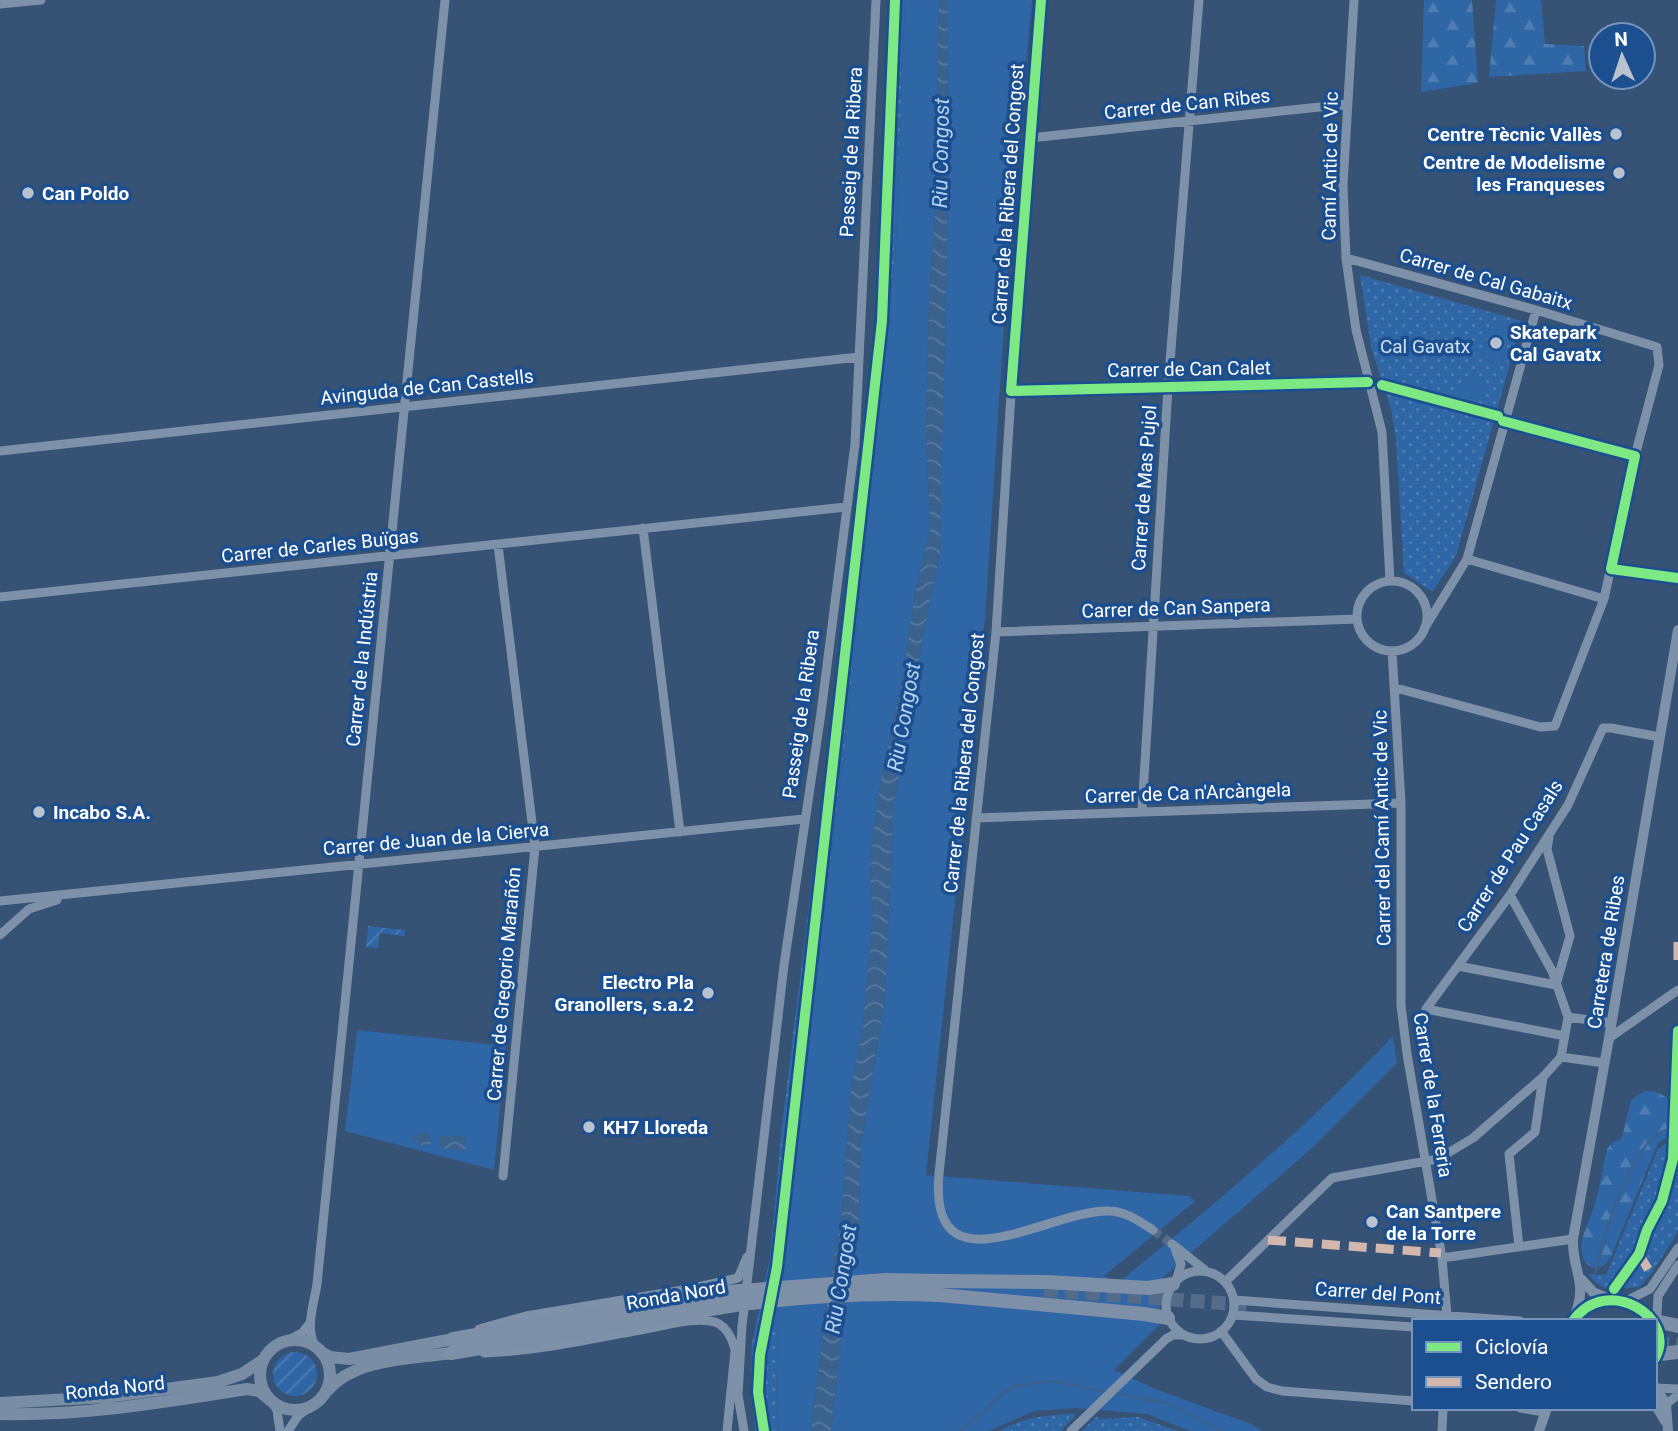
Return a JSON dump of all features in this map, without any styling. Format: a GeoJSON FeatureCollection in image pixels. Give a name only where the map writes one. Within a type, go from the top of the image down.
{"type":"FeatureCollection","features":[{"type":"Feature","properties":{"kind":"highway"},"geometry":{"type":"LineString","coordinates":[[941,1288],[1047,1282],[1147,1288],[1174,1282]]}},
{"type":"Feature","properties":{"kind":"highway","name":"Ronda Nord"},"geometry":{"type":"LineString","coordinates":[[452,1346],[728,1299],[885,1293],[941,1288],[1045,1294]]}},
{"type":"Feature","properties":{"kind":"highway"},"geometry":{"type":"LineString","coordinates":[[941,1288],[1144,1314],[1169,1320]]}},
{"type":"Feature","properties":{"kind":"highway"},"geometry":{"type":"LineString","coordinates":[[1658,1319],[1678,1326]]}},
{"type":"Feature","properties":{"kind":"highway"},"geometry":{"type":"LineString","coordinates":[[1657,1356],[1678,1352]]}},
{"type":"Feature","properties":{"kind":"main road"},"geometry":{"type":"LineString","coordinates":[[298,1340],[318,1349],[330,1370],[325,1393],[311,1406],[292,1410],[271,1401],[260,1381],[260,1370],[263,1360],[277,1344],[298,1340]]}},
{"type":"Feature","properties":{"kind":"main road","name":"Ronda Nord"},"geometry":{"type":"LineString","coordinates":[[318,1349],[330,1357],[349,1359],[452,1346]]}},
{"type":"Feature","properties":{"kind":"main road","name":"Ronda Nord"},"geometry":{"type":"LineString","coordinates":[[325,1393],[341,1379],[368,1367],[452,1346]]}},
{"type":"Feature","properties":{"kind":"main road","name":"Ronda Nord"},"geometry":{"type":"LineString","coordinates":[[0,1403],[106,1397],[219,1382],[242,1374],[263,1360]]}},
{"type":"Feature","properties":{"kind":"main road","name":"Ronda Nord"},"geometry":{"type":"LineString","coordinates":[[0,1414],[92,1411],[158,1404],[247,1389],[260,1391],[271,1401]]}},
{"type":"Feature","properties":{"kind":"street"},"geometry":{"type":"LineString","coordinates":[[0,4],[41,0]]}},
{"type":"Feature","properties":{"kind":"street","name":"Carrer de la Indústria"},"geometry":{"type":"LineString","coordinates":[[310,1321],[317,1284],[445,0]]}},
{"type":"Feature","properties":{"kind":"street","name":"Passeig de la Ribera"},"geometry":{"type":"LineString","coordinates":[[744,1431],[738,1395],[739,1368],[751,1245],[784,964],[821,713],[855,444],[876,0]]}},
{"type":"Feature","properties":{"kind":"street","name":"Carrer de la Ribera del Congost"},"geometry":{"type":"LineString","coordinates":[[1041,0],[1011,391],[996,632],[938,1191],[940,1212],[953,1232],[969,1239],[1000,1237],[1092,1212],[1120,1212],[1153,1230]]}},
{"type":"Feature","properties":{"kind":"street","name":"Carrer de Mas Pujol"},"geometry":{"type":"LineString","coordinates":[[1142,811],[1168,387],[1199,0]]}},
{"type":"Feature","properties":{"kind":"street","name":"Camí Antic de Vic"},"geometry":{"type":"LineString","coordinates":[[1354,0],[1343,185],[1346,258],[1356,330],[1382,432],[1390,581]]}},
{"type":"Feature","properties":{"kind":"street","name":"Carrer de Can Ribes"},"geometry":{"type":"LineString","coordinates":[[1030,138],[1348,104]]}},
{"type":"Feature","properties":{"kind":"street","name":"Carrer de Cal Gabaitx"},"geometry":{"type":"LineString","coordinates":[[1346,258],[1536,310],[1657,347],[1659,365],[1635,456]]}},
{"type":"Feature","properties":{"kind":"street"},"geometry":{"type":"LineString","coordinates":[[1424,629],[1427,612],[1423,601],[1411,587],[1400,582],[1381,583],[1368,590],[1361,599],[1357,619],[1359,628],[1368,642],[1392,651],[1404,649],[1418,639],[1447,593],[1467,559],[1503,421],[1536,310]]}},
{"type":"Feature","properties":{"kind":"street","name":"Avinguda de Can Castells"},"geometry":{"type":"LineString","coordinates":[[0,451],[859,357]]}},
{"type":"Feature","properties":{"kind":"street","name":"Carrer de Can Calet"},"geometry":{"type":"LineString","coordinates":[[1011,391],[1368,382]]}},
{"type":"Feature","properties":{"kind":"street"},"geometry":{"type":"LineString","coordinates":[[1396,688],[1540,727],[1555,726],[1604,599],[1635,456],[1503,421]]}},
{"type":"Feature","properties":{"kind":"street","name":"Carrer de Carles Buïgas"},"geometry":{"type":"LineString","coordinates":[[0,597],[846,508]]}},
{"type":"Feature","properties":{"kind":"street"},"geometry":{"type":"LineString","coordinates":[[643,528],[680,832]]}},
{"type":"Feature","properties":{"kind":"street","name":"Carrer de Gregorio Marañón"},"geometry":{"type":"LineString","coordinates":[[498,545],[535,847],[503,1176]]}},
{"type":"Feature","properties":{"kind":"street"},"geometry":{"type":"LineString","coordinates":[[1467,559],[1604,599]]}},
{"type":"Feature","properties":{"kind":"street"},"geometry":{"type":"LineString","coordinates":[[1611,569],[1678,578]]}},
{"type":"Feature","properties":{"kind":"street"},"geometry":{"type":"LineString","coordinates":[[1423,601],[1447,593]]}},
{"type":"Feature","properties":{"kind":"street","name":"Carrer de Can Sanpera"},"geometry":{"type":"LineString","coordinates":[[996,632],[1357,619]]}},
{"type":"Feature","properties":{"kind":"street","name":"Carretera de Ribes"},"geometry":{"type":"LineString","coordinates":[[1574,1319],[1581,1300],[1581,1279],[1572,1253],[1573,1239],[1678,630]]}},
{"type":"Feature","properties":{"kind":"street","name":"Carrer del Camí Antic de Vic"},"geometry":{"type":"LineString","coordinates":[[1392,651],[1401,803],[1401,1005]]}},
{"type":"Feature","properties":{"kind":"street","name":"Carrer de Pau Casals"},"geometry":{"type":"LineString","coordinates":[[1564,1036],[1426,1009],[1510,895],[1550,833],[1568,804],[1603,728],[1611,727],[1660,737]]}},
{"type":"Feature","properties":{"kind":"street","name":"Carrer de Ca n'Arcàngela"},"geometry":{"type":"LineString","coordinates":[[976,818],[1401,803]]}},
{"type":"Feature","properties":{"kind":"street","name":"Carrer de Juan de la Cierva"},"geometry":{"type":"LineString","coordinates":[[0,901],[804,819]]}},
{"type":"Feature","properties":{"kind":"street"},"geometry":{"type":"LineString","coordinates":[[1550,833],[1547,849],[1570,936],[1556,985]]}},
{"type":"Feature","properties":{"kind":"street","name":"Carrer de Juan de la Cierva"},"geometry":{"type":"LineString","coordinates":[[0,935],[29,909],[71,894]]}},
{"type":"Feature","properties":{"kind":"street"},"geometry":{"type":"LineString","coordinates":[[1225,1282],[1332,1178],[1438,1159],[1473,1138],[1543,1077],[1561,1057],[1568,1017],[1552,971],[1510,895]]}},
{"type":"Feature","properties":{"kind":"street"},"geometry":{"type":"LineString","coordinates":[[1458,966],[1556,985]]}},
{"type":"Feature","properties":{"kind":"street"},"geometry":{"type":"LineString","coordinates":[[1609,1038],[1678,990]]}},
{"type":"Feature","properties":{"kind":"street","name":"Carrer de la Ferreria"},"geometry":{"type":"LineString","coordinates":[[1401,1005],[1442,1258],[1447,1315]]}},
{"type":"Feature","properties":{"kind":"street"},"geometry":{"type":"LineString","coordinates":[[1568,1017],[1611,1023]]}},
{"type":"Feature","properties":{"kind":"street"},"geometry":{"type":"LineString","coordinates":[[1561,1057],[1604,1063]]}},
{"type":"Feature","properties":{"kind":"street"},"geometry":{"type":"LineString","coordinates":[[1520,1247],[1509,1154],[1535,1132],[1543,1077]]}},
{"type":"Feature","properties":{"kind":"street"},"geometry":{"type":"LineString","coordinates":[[1442,1258],[1573,1239]]}},
{"type":"Feature","properties":{"kind":"street"},"geometry":{"type":"LineString","coordinates":[[1071,1431],[1166,1339],[1171,1330],[1166,1298],[1181,1264],[1172,1244],[1198,1266],[1225,1282],[1234,1300],[1233,1315],[1221,1331],[1207,1338],[1176,1334],[1166,1339]]}},
{"type":"Feature","properties":{"kind":"street"},"geometry":{"type":"LineString","coordinates":[[452,1346],[493,1324],[526,1316],[689,1289],[738,1278],[751,1245]]}},
{"type":"Feature","properties":{"kind":"street"},"geometry":{"type":"LineString","coordinates":[[1628,1300],[1650,1289],[1678,1248]]}},
{"type":"Feature","properties":{"kind":"street"},"geometry":{"type":"LineString","coordinates":[[1657,1356],[1665,1338],[1658,1319],[1658,1296],[1678,1265]]}},
{"type":"Feature","properties":{"kind":"street"},"geometry":{"type":"LineString","coordinates":[[1174,1282],[1191,1272],[1210,1272]]}},
{"type":"Feature","properties":{"kind":"street"},"geometry":{"type":"LineString","coordinates":[[1581,1279],[1592,1292],[1612,1300]]}},
{"type":"Feature","properties":{"kind":"street","name":"Carrer del Pont"},"geometry":{"type":"LineString","coordinates":[[1234,1300],[1496,1319]]}},
{"type":"Feature","properties":{"kind":"street"},"geometry":{"type":"LineString","coordinates":[[1574,1319],[1587,1307],[1598,1302],[1628,1300],[1644,1307],[1658,1319]]}},
{"type":"Feature","properties":{"kind":"street","name":"Carrer del Pont"},"geometry":{"type":"LineString","coordinates":[[1233,1315],[1412,1327]]}},
{"type":"Feature","properties":{"kind":"street"},"geometry":{"type":"LineString","coordinates":[[1169,1320],[1178,1331],[1187,1336]]}},
{"type":"Feature","properties":{"kind":"street"},"geometry":{"type":"LineString","coordinates":[[287,1341],[302,1333],[310,1321]]}},
{"type":"Feature","properties":{"kind":"street"},"geometry":{"type":"LineString","coordinates":[[310,1321],[311,1335],[318,1349]]}},
{"type":"Feature","properties":{"kind":"street"},"geometry":{"type":"LineString","coordinates":[[452,1346],[514,1352],[680,1323],[707,1321],[718,1323],[733,1339],[739,1368]]}},
{"type":"Feature","properties":{"kind":"street"},"geometry":{"type":"LineString","coordinates":[[727,1431],[735,1350],[742,1326]]}},
{"type":"Feature","properties":{"kind":"street"},"geometry":{"type":"LineString","coordinates":[[1221,1331],[1256,1379],[1267,1387],[1282,1391],[1412,1401]]}},
{"type":"Feature","properties":{"kind":"street"},"geometry":{"type":"LineString","coordinates":[[1657,1387],[1678,1389]]}},
{"type":"Feature","properties":{"kind":"street"},"geometry":{"type":"LineString","coordinates":[[1668,1429],[1661,1404],[1678,1395]]}},
{"type":"Feature","properties":{"kind":"street"},"geometry":{"type":"LineString","coordinates":[[271,1401],[277,1410],[280,1431]]}},
{"type":"Feature","properties":{"kind":"street"},"geometry":{"type":"LineString","coordinates":[[288,1431],[298,1416],[311,1406]]}},
{"type":"Feature","properties":{"kind":"street"},"geometry":{"type":"LineString","coordinates":[[1442,1431],[1443,1410]]}},
{"type":"Feature","properties":{"kind":"street"},"geometry":{"type":"LineString","coordinates":[[1539,1431],[1546,1410]]}},
{"type":"Feature","properties":{"kind":"green space"},"geometry":{"type":"Polygon","coordinates":[[[891,0],[905,0],[896,243],[844,751],[808,1041],[778,1322],[776,1407],[779,1431],[755,1431],[751,1390],[752,1343],[770,1258],[782,1125],[860,492],[879,274],[891,0]]]}},
{"type":"Feature","properties":{"kind":"green space"},"geometry":{"type":"Polygon","coordinates":[[[905,0],[939,0],[936,199],[929,298],[926,432],[930,530],[915,594],[872,843],[870,877],[873,914],[863,1023],[851,1091],[841,1223],[830,1281],[811,1431],[779,1431],[776,1407],[778,1322],[808,1041],[844,751],[896,243],[905,0]]]}},
{"type":"Feature","properties":{"kind":"green space"},"geometry":{"type":"Polygon","coordinates":[[[948,0],[1032,0],[1009,249],[985,618],[926,1175],[1189,1196],[1195,1201],[1104,1276],[1119,1282],[1295,1133],[1393,1036],[1397,1063],[1312,1148],[1162,1278],[1159,1325],[1114,1370],[1158,1390],[1251,1424],[1262,1431],[1190,1431],[1147,1414],[1075,1408],[1034,1411],[989,1431],[831,1431],[844,1313],[858,1238],[861,1145],[885,998],[894,801],[941,548],[947,262],[948,0]]]}},
{"type":"Feature","properties":{"kind":"green space"},"geometry":{"type":"Polygon","coordinates":[[[1424,0],[1472,0],[1478,83],[1421,92],[1424,0]]]}},
{"type":"Feature","properties":{"kind":"green space"},"geometry":{"type":"Polygon","coordinates":[[[1496,0],[1541,0],[1545,44],[1584,46],[1586,71],[1489,77],[1496,0]]]}},
{"type":"Feature","properties":{"kind":"green space","name":"Cal Gavatx"},"geometry":{"type":"Polygon","coordinates":[[[1360,275],[1522,321],[1456,556],[1433,591],[1404,573],[1396,440],[1391,409],[1371,347],[1360,275]],[[1492,321],[1481,360],[1501,366],[1512,326],[1492,321]],[[1473,374],[1454,389],[1452,393],[1459,401],[1467,403],[1482,389],[1473,374]]]}},
{"type":"Feature","properties":{"kind":"green space","name":"Skatepark Cal Gavatx"},"geometry":{"type":"Polygon","coordinates":[[[1492,320],[1512,326],[1501,366],[1481,360],[1492,320]]]}},
{"type":"Feature","properties":{"kind":"green space","name":"Skatepark Cal Gavatx"},"geometry":{"type":"Polygon","coordinates":[[[1473,374],[1482,389],[1467,403],[1459,401],[1452,393],[1454,389],[1473,374]]]}},
{"type":"Feature","properties":{"kind":"green space"},"geometry":{"type":"Polygon","coordinates":[[[368,926],[405,930],[405,936],[380,933],[378,948],[366,947],[368,926]]]}},
{"type":"Feature","properties":{"kind":"green space"},"geometry":{"type":"Polygon","coordinates":[[[357,1030],[506,1046],[494,1170],[345,1131],[357,1030]]]}},
{"type":"Feature","properties":{"kind":"green space"},"geometry":{"type":"Polygon","coordinates":[[[1645,1091],[1655,1092],[1678,1102],[1678,1130],[1658,1143],[1611,1257],[1604,1266],[1592,1268],[1585,1261],[1581,1245],[1595,1203],[1607,1149],[1622,1138],[1631,1100],[1645,1091]]]}},
{"type":"Feature","properties":{"kind":"green space"},"geometry":{"type":"Polygon","coordinates":[[[1678,1135],[1676,1235],[1651,1274],[1639,1287],[1610,1288],[1599,1285],[1588,1274],[1606,1275],[1658,1149],[1678,1135]]]}},
{"type":"Feature","properties":{"kind":"green space"},"geometry":{"type":"Polygon","coordinates":[[[295,1352],[311,1358],[317,1374],[311,1390],[295,1396],[279,1390],[273,1374],[279,1358],[295,1352]]]}},
{"type":"Feature","properties":{"kind":"green space"},"geometry":{"type":"Polygon","coordinates":[[[1076,1415],[1061,1431],[999,1431],[1036,1418],[1076,1415]]]}},
{"type":"Feature","properties":{"kind":"green space"},"geometry":{"type":"Polygon","coordinates":[[[1097,1416],[1100,1419],[1138,1417],[1178,1431],[1082,1431],[1097,1416]]]}},
{"type":"Feature","properties":{"kind":"water","name":"Riu Congost"},"geometry":{"type":"Polygon","coordinates":[[[939,0],[948,0],[947,262],[941,548],[894,801],[885,998],[861,1145],[858,1238],[844,1313],[831,1431],[811,1431],[830,1281],[841,1223],[851,1091],[863,1023],[873,914],[870,877],[872,843],[915,594],[930,530],[926,432],[929,298],[936,199],[939,0]]]}},
{"type":"Feature","properties":{"kind":"water"},"geometry":{"type":"Polygon","coordinates":[[[428,1133],[432,1139],[430,1146],[423,1146],[413,1139],[416,1134],[428,1133]]]}},
{"type":"Feature","properties":{"kind":"water"},"geometry":{"type":"Polygon","coordinates":[[[441,1135],[466,1137],[465,1151],[439,1148],[441,1135]]]}},
{"type":"Feature","properties":{"kind":"waterway"},"geometry":{"type":"LineString","coordinates":[[1595,1274],[1610,1220],[1632,1167],[1653,1137],[1678,1126]]}},
{"type":"Feature","properties":{"kind":"waterway"},"geometry":{"type":"LineString","coordinates":[[960,1431],[1013,1386],[1053,1381],[1108,1392]]}},
{"type":"Feature","properties":{"kind":"waterway"},"geometry":{"type":"LineString","coordinates":[[1115,1393],[1166,1403],[1223,1431]]}},
{"type":"Feature","properties":{"kind":"tunnel"},"geometry":{"type":"LineString","coordinates":[[1153,1230],[1172,1244]]}},
{"type":"Feature","properties":{"kind":"tunnel"},"geometry":{"type":"LineString","coordinates":[[1044,1290],[1250,1305]]}},
{"type":"Feature","properties":{"kind":"tunnel"},"geometry":{"type":"LineString","coordinates":[[1657,1343],[1678,1345]]}},
{"type":"Feature","properties":{"kind":"marked path"},"geometry":{"type":"LineString","coordinates":[[1678,942],[1678,969]]}},
{"type":"Feature","properties":{"kind":"marked path"},"geometry":{"type":"LineString","coordinates":[[1268,1240],[1441,1253]]}},
{"type":"Feature","properties":{"kind":"marked path"},"geometry":{"type":"LineString","coordinates":[[1639,1254],[1651,1274]]}},
{"type":"Feature","properties":{"kind":"cycle path"},"geometry":{"type":"LineString","coordinates":[[764,1431],[758,1392],[760,1355],[777,1267],[882,321],[895,0]]}},
{"type":"Feature","properties":{"kind":"cycle path"},"geometry":{"type":"LineString","coordinates":[[1041,0],[1011,391],[1368,382]]}},
{"type":"Feature","properties":{"kind":"cycle path"},"geometry":{"type":"LineString","coordinates":[[1382,385],[1498,416]]}},
{"type":"Feature","properties":{"kind":"cycle path"},"geometry":{"type":"LineString","coordinates":[[1503,421],[1635,456],[1611,569],[1678,578]]}},
{"type":"Feature","properties":{"kind":"cycle path"},"geometry":{"type":"LineString","coordinates":[[1614,1289],[1639,1254],[1647,1230],[1662,1201],[1673,1159],[1678,1031]]}},
{"type":"Feature","properties":{"kind":"cycle path"},"geometry":{"type":"LineString","coordinates":[[1575,1319],[1587,1307],[1603,1301],[1620,1301],[1635,1306],[1650,1319]]}},
{"type":"Feature","properties":{"kind":"cycle path"},"geometry":{"type":"LineString","coordinates":[[1657,1329],[1657,1350]]}},
{"type":"Feature","properties":{"kind":"place","name":"Centre Tècnic Vallès"},"geometry":{"type":"Point","coordinates":[1616,134]}},
{"type":"Feature","properties":{"kind":"place","name":"Centre de Modelisme les Franqueses"},"geometry":{"type":"Point","coordinates":[1619,173]}},
{"type":"Feature","properties":{"kind":"place","name":"Can Poldo"},"geometry":{"type":"Point","coordinates":[28,193]}},
{"type":"Feature","properties":{"kind":"place","name":"Skatepark Cal Gavatx"},"geometry":{"type":"Point","coordinates":[1496,343]}},
{"type":"Feature","properties":{"kind":"place","name":"Incabo S.A."},"geometry":{"type":"Point","coordinates":[39,812]}},
{"type":"Feature","properties":{"kind":"place","name":"Electro Pla Granollers, s.a.2"},"geometry":{"type":"Point","coordinates":[708,993]}},
{"type":"Feature","properties":{"kind":"place","name":"KH7 Lloreda"},"geometry":{"type":"Point","coordinates":[589,1127]}},
{"type":"Feature","properties":{"kind":"place","name":"Can Santpere de la Torre"},"geometry":{"type":"Point","coordinates":[1372,1222]}}]}
